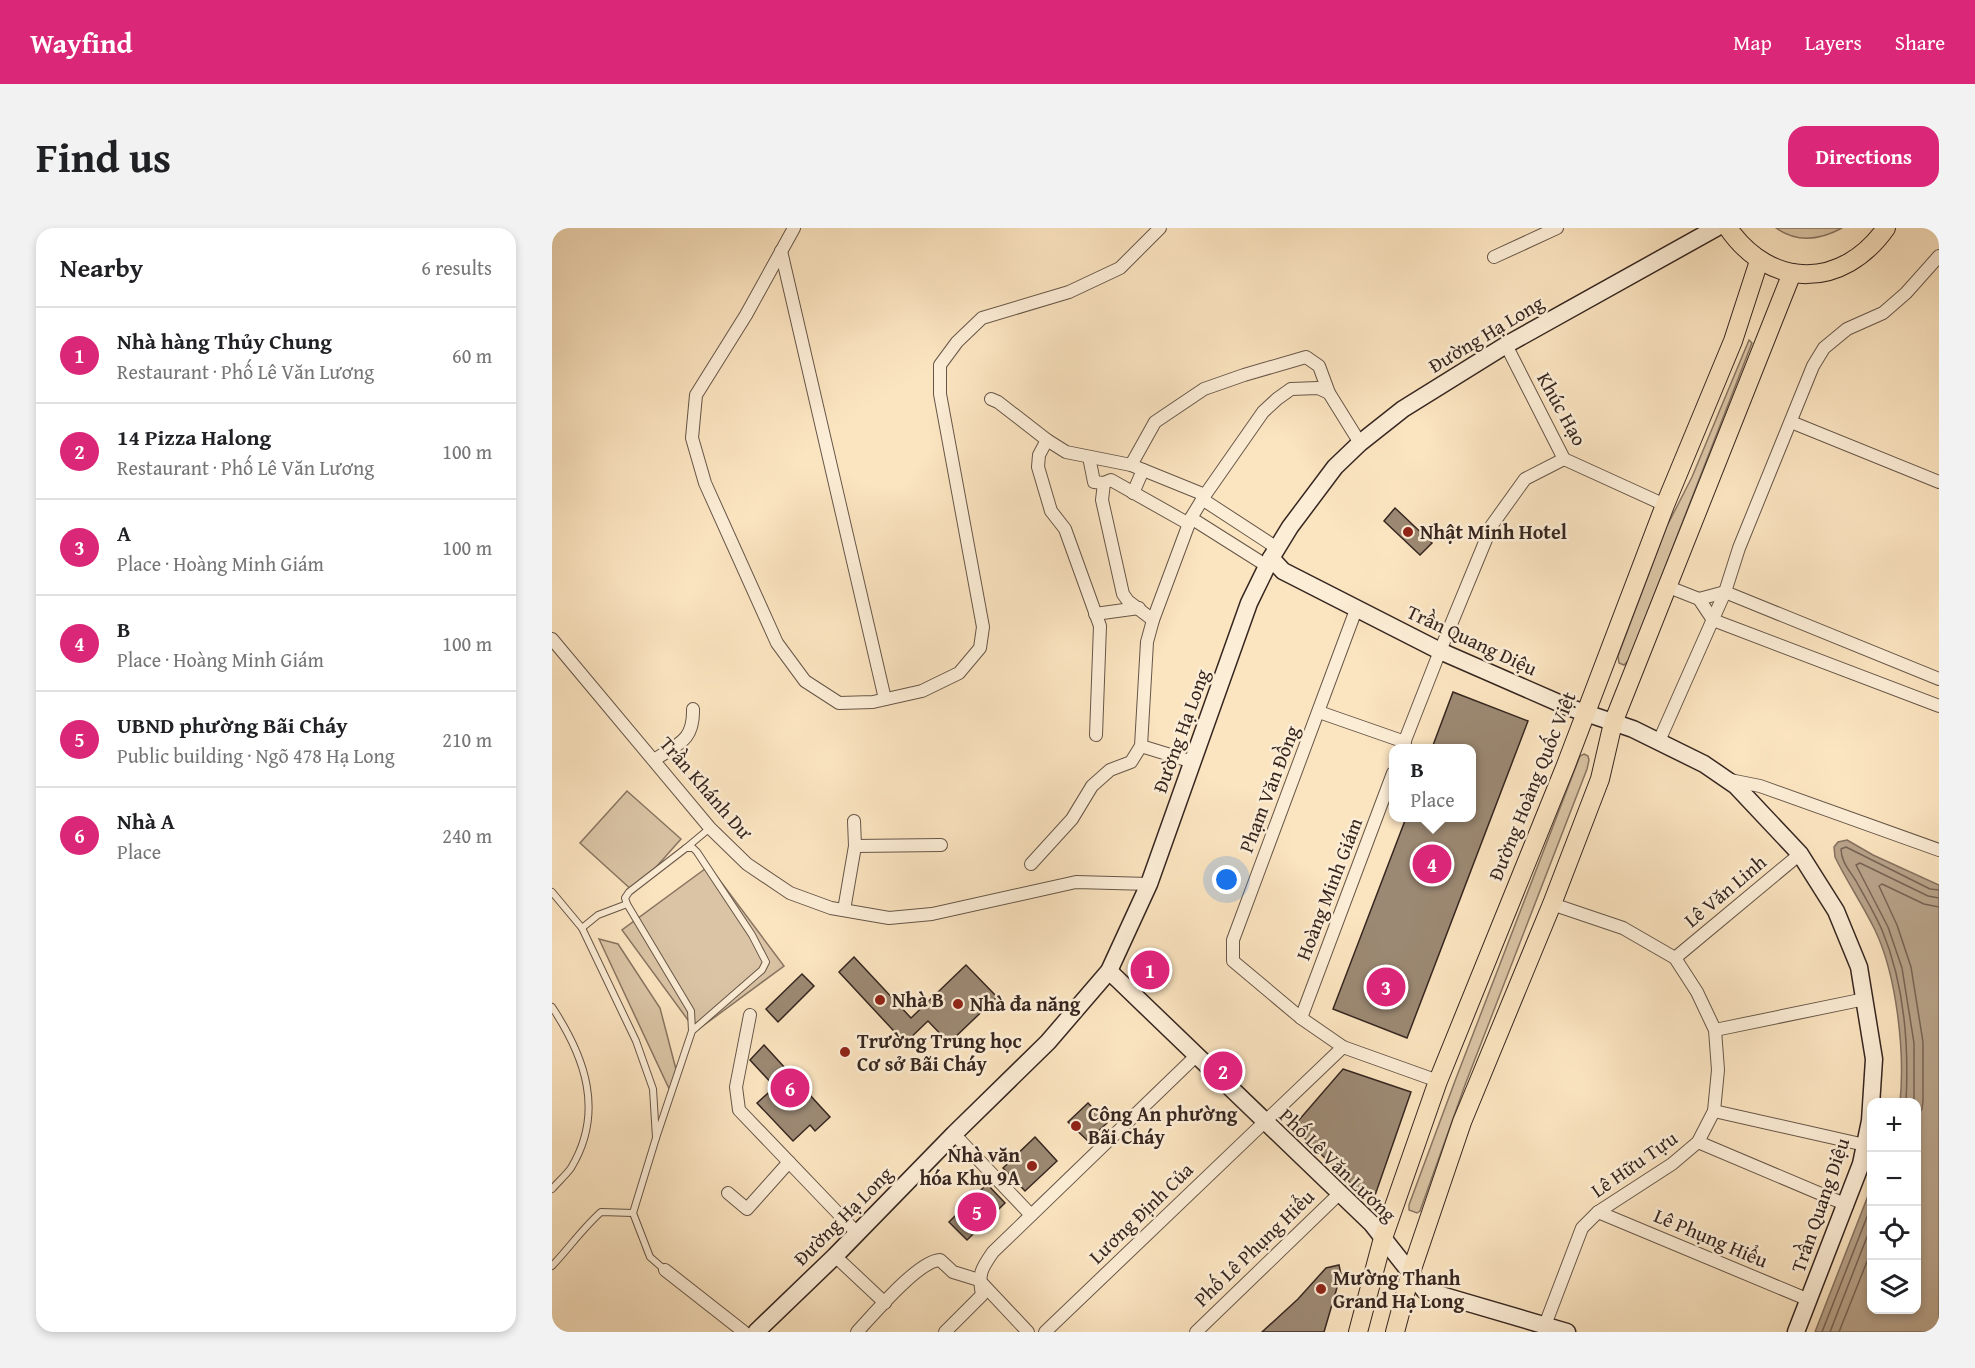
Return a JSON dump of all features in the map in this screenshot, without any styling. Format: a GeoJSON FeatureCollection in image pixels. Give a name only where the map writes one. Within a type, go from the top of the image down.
{"type":"FeatureCollection","features":[{"type":"Feature","properties":{"kind":"main road"},"geometry":{"type":"LineString","coordinates":[[1728,228],[1739,244],[1759,261],[1792,273],[1815,274],[1837,269],[1858,259],[1875,243],[1886,228]]}},
{"type":"Feature","properties":{"kind":"main road","name":"Đường Hoàng Quốc Việt"},"geometry":{"type":"LineString","coordinates":[[1358,1332],[1383,1238],[1438,1082],[1586,713],[1665,505],[1733,341],[1759,261]]}},
{"type":"Feature","properties":{"kind":"main road"},"geometry":{"type":"LineString","coordinates":[[1395,1332],[1411,1272],[1462,1122],[1552,903],[1600,779],[1613,723],[1792,273]]}},
{"type":"Feature","properties":{"kind":"street"},"geometry":{"type":"LineString","coordinates":[[794,228],[746,315],[696,395],[692,438],[705,483],[777,643],[805,681],[839,703],[873,702],[922,691],[959,673],[980,648],[983,627],[940,394],[940,365],[957,342],[982,318],[1069,292],[1120,268],[1160,228]]}},
{"type":"Feature","properties":{"kind":"street"},"geometry":{"type":"LineString","coordinates":[[1494,257],[1557,228]]}},
{"type":"Feature","properties":{"kind":"street","name":"Đường Hạ Long"},"geometry":{"type":"LineString","coordinates":[[756,1332],[1048,1042],[1109,971],[1149,884],[1249,603],[1271,557],[1335,467],[1403,408],[1506,345],[1716,228]]}},
{"type":"Feature","properties":{"kind":"street"},"geometry":{"type":"LineString","coordinates":[[782,251],[885,699]]}},
{"type":"Feature","properties":{"kind":"street"},"geometry":{"type":"LineString","coordinates":[[1659,741],[1725,592],[1739,548],[1813,366],[1824,348],[1846,329],[1883,313],[1906,293],[1939,256]]}},
{"type":"Feature","properties":{"kind":"street","name":"Khúc Hạo"},"geometry":{"type":"LineString","coordinates":[[1506,345],[1564,459],[1665,505]]}},
{"type":"Feature","properties":{"kind":"street"},"geometry":{"type":"LineString","coordinates":[[1133,493],[1137,467],[1155,422],[1204,389],[1305,357],[1319,366],[1329,393],[1360,443]]}},
{"type":"Feature","properties":{"kind":"street"},"geometry":{"type":"LineString","coordinates":[[1031,864],[1072,819],[1092,786],[1110,770],[1131,762],[1141,746],[1147,642],[1190,521],[1203,497],[1263,412],[1277,399],[1291,389],[1318,388],[1329,393]]}},
{"type":"Feature","properties":{"kind":"street"},"geometry":{"type":"LineString","coordinates":[[992,399],[1066,452],[1137,467],[1203,497],[1271,557]]}},
{"type":"Feature","properties":{"kind":"street"},"geometry":{"type":"LineString","coordinates":[[1791,422],[1939,482]]}},
{"type":"Feature","properties":{"kind":"street"},"geometry":{"type":"LineString","coordinates":[[1047,440],[1041,447],[1038,467],[1051,510],[1065,529],[1100,626],[1096,735]]}},
{"type":"Feature","properties":{"kind":"street"},"geometry":{"type":"LineString","coordinates":[[1089,457],[1094,482],[1104,483],[1111,480],[1190,521],[1271,557]]}},
{"type":"Feature","properties":{"kind":"street"},"geometry":{"type":"LineString","coordinates":[[1404,744],[1492,525],[1525,479],[1564,459]]}},
{"type":"Feature","properties":{"kind":"street"},"geometry":{"type":"LineString","coordinates":[[1104,483],[1102,500],[1120,585],[1128,601],[1153,620]]}},
{"type":"Feature","properties":{"kind":"street","name":"Trần Quang Diệu"},"geometry":{"type":"LineString","coordinates":[[1271,557],[1283,570],[1440,651],[1586,713],[1659,741],[1704,764],[1727,780],[1750,801],[1800,854],[1836,911],[1859,967],[1874,1059],[1870,1121],[1861,1164],[1796,1332]]}},
{"type":"Feature","properties":{"kind":"street"},"geometry":{"type":"LineString","coordinates":[[1666,586],[1699,599],[1713,620],[1939,706]]}},
{"type":"Feature","properties":{"kind":"street"},"geometry":{"type":"LineString","coordinates":[[1699,599],[1725,592],[1939,679]]}},
{"type":"Feature","properties":{"kind":"street"},"geometry":{"type":"LineString","coordinates":[[1095,614],[1139,608]]}},
{"type":"Feature","properties":{"kind":"street","name":"Phạm Văn Đồng"},"geometry":{"type":"LineString","coordinates":[[1357,608],[1233,940],[1233,961],[1300,1018],[1343,1047],[1438,1082]]}},
{"type":"Feature","properties":{"kind":"street","name":"Trần Khánh Dư"},"geometry":{"type":"LineString","coordinates":[[552,639],[710,828],[747,864],[790,893],[831,908],[889,918],[932,914],[1076,882],[1149,884]]}},
{"type":"Feature","properties":{"kind":"street"},"geometry":{"type":"LineString","coordinates":[[654,760],[687,738],[694,724],[693,709]]}},
{"type":"Feature","properties":{"kind":"street"},"geometry":{"type":"LineString","coordinates":[[1318,712],[1401,744]]}},
{"type":"Feature","properties":{"kind":"street"},"geometry":{"type":"LineString","coordinates":[[1141,746],[1193,762]]}},
{"type":"Feature","properties":{"kind":"street"},"geometry":{"type":"LineString","coordinates":[[1727,780],[1760,786],[1939,850]]}},
{"type":"Feature","properties":{"kind":"street","name":"Hoàng Minh Giám"},"geometry":{"type":"LineString","coordinates":[[1300,1018],[1389,784]]}},
{"type":"Feature","properties":{"kind":"street"},"geometry":{"type":"LineString","coordinates":[[844,910],[855,846],[854,821]]}},
{"type":"Feature","properties":{"kind":"street"},"geometry":{"type":"LineString","coordinates":[[855,846],[941,844]]}},
{"type":"Feature","properties":{"kind":"street","name":"Lê Văn Linh"},"geometry":{"type":"LineString","coordinates":[[1675,958],[1800,854]]}},
{"type":"Feature","properties":{"kind":"street","name":"Lê Hữu Tựu"},"geometry":{"type":"LineString","coordinates":[[1545,1325],[1582,1228],[1598,1212],[1671,1164],[1698,1142],[1714,1111],[1718,1070],[1715,1030],[1697,992],[1675,958],[1623,928],[1552,903]]}},
{"type":"Feature","properties":{"kind":"street","name":"Phố Lê Văn Lương"},"geometry":{"type":"LineString","coordinates":[[1109,971],[1372,1224],[1424,1290],[1567,1332]]}},
{"type":"Feature","properties":{"kind":"street"},"geometry":{"type":"LineString","coordinates":[[1715,1030],[1865,999]]}},
{"type":"Feature","properties":{"kind":"street"},"geometry":{"type":"LineString","coordinates":[[750,1016],[736,1087],[739,1110],[857,1233]]}},
{"type":"Feature","properties":{"kind":"street","name":"Lương Định Của"},"geometry":{"type":"LineString","coordinates":[[1045,1332],[1343,1047]]}},
{"type":"Feature","properties":{"kind":"street"},"geometry":{"type":"LineString","coordinates":[[945,1332],[982,1295],[980,1280],[982,1268],[993,1252],[1197,1055]]}},
{"type":"Feature","properties":{"kind":"street"},"geometry":{"type":"LineString","coordinates":[[1714,1111],[1865,1144]]}},
{"type":"Feature","properties":{"kind":"street"},"geometry":{"type":"LineString","coordinates":[[954,1134],[1031,1215]]}},
{"type":"Feature","properties":{"kind":"street"},"geometry":{"type":"LineString","coordinates":[[1698,1142],[1847,1204]]}},
{"type":"Feature","properties":{"kind":"street"},"geometry":{"type":"LineString","coordinates":[[728,1193],[747,1209],[789,1162]]}},
{"type":"Feature","properties":{"kind":"street","name":"Phố Lê Phụng Hiểu"},"geometry":{"type":"LineString","coordinates":[[1196,1332],[1340,1192]]}},
{"type":"Feature","properties":{"kind":"street","name":"Lê Phụng Hiểu"},"geometry":{"type":"LineString","coordinates":[[1598,1212],[1809,1300]]}},
{"type":"Feature","properties":{"kind":"street"},"geometry":{"type":"LineString","coordinates":[[835,1256],[885,1303]]}},
{"type":"Feature","properties":{"kind":"street"},"geometry":{"type":"LineString","coordinates":[[857,1332],[920,1268],[935,1260],[940,1260],[953,1272],[980,1280],[1028,1332]]}},
{"type":"Feature","properties":{"kind":"street"},"geometry":{"type":"LineString","coordinates":[[665,1270],[744,1332]]}},
{"type":"Feature","properties":{"kind":"lane"},"geometry":{"type":"LineString","coordinates":[[665,1270],[650,1257],[633,1213],[692,1031],[692,1011],[625,898],[629,892],[710,828]]}},
{"type":"Feature","properties":{"kind":"lane"},"geometry":{"type":"LineString","coordinates":[[686,848],[693,848],[698,852],[752,935],[766,962],[762,970],[692,1031]]}},
{"type":"Feature","properties":{"kind":"lane"},"geometry":{"type":"LineString","coordinates":[[552,892],[582,928],[636,1041],[653,1089],[656,1138]]}},
{"type":"Feature","properties":{"kind":"lane"},"geometry":{"type":"LineString","coordinates":[[582,928],[598,915],[627,904]]}},
{"type":"Feature","properties":{"kind":"lane"},"geometry":{"type":"LineString","coordinates":[[552,1007],[565,1027],[579,1057],[589,1089],[588,1128],[570,1168],[552,1189]]}},
{"type":"Feature","properties":{"kind":"lane"},"geometry":{"type":"LineString","coordinates":[[552,1266],[585,1226],[601,1212],[633,1213]]}},
{"type":"Feature","properties":{"kind":"shaded area"},"geometry":{"type":"Polygon","coordinates":[[[1776,228],[1842,228],[1817,237],[1800,238],[1776,228]]]}},
{"type":"Feature","properties":{"kind":"shaded area"},"geometry":{"type":"Polygon","coordinates":[[[1749,340],[1752,343],[1629,660],[1624,665],[1619,663],[1618,656],[1667,526],[1692,477],[1749,340]]]}},
{"type":"Feature","properties":{"kind":"shaded area"},"geometry":{"type":"Polygon","coordinates":[[[1584,754],[1589,760],[1587,769],[1465,1085],[1420,1211],[1417,1213],[1409,1210],[1409,1205],[1580,756],[1584,754]]]}},
{"type":"Feature","properties":{"kind":"shaded area"},"geometry":{"type":"Polygon","coordinates":[[[627,791],[681,839],[634,892],[580,843],[627,791]]]}},
{"type":"Feature","properties":{"kind":"shaded area"},"geometry":{"type":"Polygon","coordinates":[[[709,866],[784,966],[696,1031],[622,930],[709,866]]]}},
{"type":"Feature","properties":{"kind":"shaded area"},"geometry":{"type":"Polygon","coordinates":[[[599,939],[618,944],[660,1008],[678,1077],[672,1095],[599,939]]]}},
{"type":"Feature","properties":{"kind":"water"},"geometry":{"type":"Polygon","coordinates":[[[1847,840],[1873,855],[1939,885],[1939,1332],[1815,1332],[1867,1198],[1867,1314],[1921,1314],[1921,1098],[1900,1098],[1900,1038],[1889,969],[1875,930],[1835,857],[1834,847],[1838,842],[1847,840]]]}},
{"type":"Feature","properties":{"kind":"building","name":"Nhật Minh Hotel"},"geometry":{"type":"Polygon","coordinates":[[[1395,508],[1432,543],[1420,555],[1384,521],[1395,508]]]}},
{"type":"Feature","properties":{"kind":"building"},"geometry":{"type":"Polygon","coordinates":[[[1453,692],[1528,721],[1407,1038],[1333,1009],[1404,822],[1476,822],[1476,744],[1434,744],[1453,692]]]}},
{"type":"Feature","properties":{"kind":"building"},"geometry":{"type":"Polygon","coordinates":[[[854,957],[911,1018],[966,965],[997,997],[949,1043],[928,1021],[905,1043],[839,972],[854,957]]]}},
{"type":"Feature","properties":{"kind":"building"},"geometry":{"type":"Polygon","coordinates":[[[802,974],[814,986],[778,1022],[766,1009],[802,974]]]}},
{"type":"Feature","properties":{"kind":"building"},"geometry":{"type":"Polygon","coordinates":[[[764,1045],[830,1117],[815,1131],[810,1125],[793,1141],[757,1103],[775,1087],[750,1060],[764,1045]]]}},
{"type":"Feature","properties":{"kind":"building"},"geometry":{"type":"Polygon","coordinates":[[[1343,1069],[1411,1092],[1372,1204],[1293,1127],[1343,1069]]]}},
{"type":"Feature","properties":{"kind":"building"},"geometry":{"type":"Polygon","coordinates":[[[1088,1103],[1107,1123],[1088,1141],[1068,1122],[1088,1103]]]}},
{"type":"Feature","properties":{"kind":"building"},"geometry":{"type":"Polygon","coordinates":[[[1035,1137],[1057,1161],[1025,1191],[1003,1168],[1035,1137]]]}},
{"type":"Feature","properties":{"kind":"building"},"geometry":{"type":"Polygon","coordinates":[[[987,1184],[1005,1203],[967,1240],[949,1222],[987,1184]]]}},
{"type":"Feature","properties":{"kind":"building","name":"Mường Thanh Grand Hạ Long"},"geometry":{"type":"Polygon","coordinates":[[[1339,1265],[1341,1274],[1324,1332],[1262,1332],[1298,1299],[1326,1268],[1339,1265]]]}},
{"type":"Feature","properties":{"kind":"place","name":"Nhật Minh Hotel"},"geometry":{"type":"Point","coordinates":[1408,532]}},
{"type":"Feature","properties":{"kind":"place","name":"B"},"geometry":{"type":"Point","coordinates":[1432,864]}},
{"type":"Feature","properties":{"kind":"place","name":"Nhà hàng Thủy Chung"},"geometry":{"type":"Point","coordinates":[1150,970]}},
{"type":"Feature","properties":{"kind":"place","name":"A"},"geometry":{"type":"Point","coordinates":[1386,987]}},
{"type":"Feature","properties":{"kind":"place","name":"Nhà B"},"geometry":{"type":"Point","coordinates":[880,1000]}},
{"type":"Feature","properties":{"kind":"place","name":"Nhà đa năng"},"geometry":{"type":"Point","coordinates":[958,1004]}},
{"type":"Feature","properties":{"kind":"place","name":"Trường Trung học Cơ sở Bãi Cháy"},"geometry":{"type":"Point","coordinates":[845,1052]}},
{"type":"Feature","properties":{"kind":"place","name":"14 Pizza Halong"},"geometry":{"type":"Point","coordinates":[1223,1071]}},
{"type":"Feature","properties":{"kind":"place","name":"Nhà A"},"geometry":{"type":"Point","coordinates":[790,1088]}},
{"type":"Feature","properties":{"kind":"place","name":"Công An phường Bãi Cháy"},"geometry":{"type":"Point","coordinates":[1076,1126]}},
{"type":"Feature","properties":{"kind":"place","name":"Nhà văn hóa Khu 9A"},"geometry":{"type":"Point","coordinates":[1032,1166]}},
{"type":"Feature","properties":{"kind":"place","name":"UBND phường Bãi Cháy"},"geometry":{"type":"Point","coordinates":[977,1212]}},
{"type":"Feature","properties":{"kind":"place","name":"Mường Thanh Grand Hạ Long"},"geometry":{"type":"Point","coordinates":[1321,1289]}}]}
